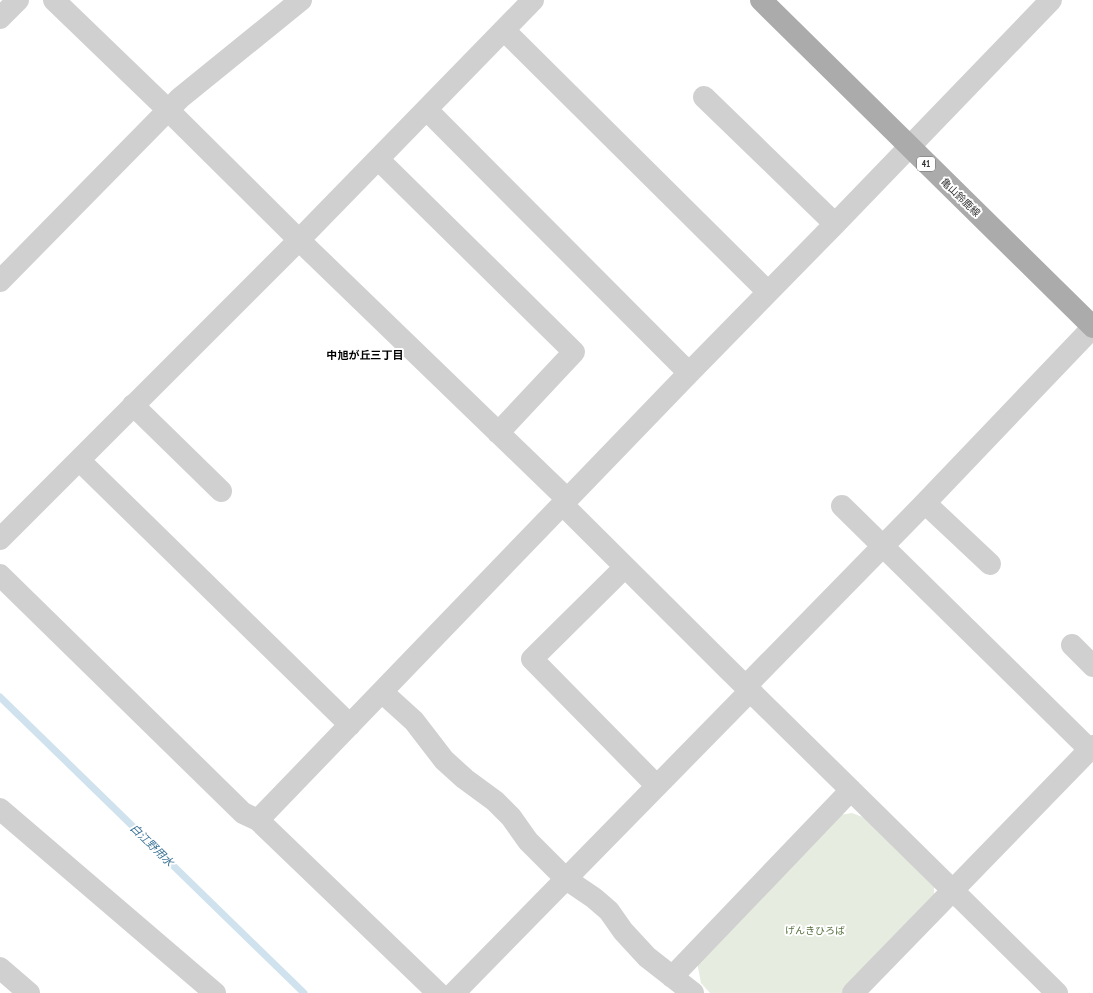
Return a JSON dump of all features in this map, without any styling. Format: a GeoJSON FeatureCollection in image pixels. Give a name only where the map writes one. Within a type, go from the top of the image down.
{"type":"FeatureCollection","features":[{"type":"Feature","properties":{"kind":"main road","name":"亀山鈴鹿線"},"geometry":{"type":"LineString","coordinates":[[761,0],[1093,327]]}},
{"type":"Feature","properties":{"kind":"street"},"geometry":{"type":"LineString","coordinates":[[0,18],[18,0]]}},
{"type":"Feature","properties":{"kind":"street"},"geometry":{"type":"LineString","coordinates":[[54,0],[498,433],[565,502],[624,567],[1057,993]]}},
{"type":"Feature","properties":{"kind":"street"},"geometry":{"type":"LineString","coordinates":[[0,281],[180,98],[301,0]]}},
{"type":"Feature","properties":{"kind":"street"},"geometry":{"type":"LineString","coordinates":[[0,539],[299,240],[533,0]]}},
{"type":"Feature","properties":{"kind":"street"},"geometry":{"type":"LineString","coordinates":[[258,820],[688,373],[1051,0]]}},
{"type":"Feature","properties":{"kind":"street"},"geometry":{"type":"LineString","coordinates":[[504,30],[768,292]]}},
{"type":"Feature","properties":{"kind":"street"},"geometry":{"type":"LineString","coordinates":[[704,97],[834,224]]}},
{"type":"Feature","properties":{"kind":"street"},"geometry":{"type":"LineString","coordinates":[[427,110],[688,373]]}},
{"type":"Feature","properties":{"kind":"street"},"geometry":{"type":"LineString","coordinates":[[378,159],[574,352],[498,433]]}},
{"type":"Feature","properties":{"kind":"street"},"geometry":{"type":"LineString","coordinates":[[454,993],[657,786],[882,546],[1093,327]]}},
{"type":"Feature","properties":{"kind":"street"},"geometry":{"type":"LineString","coordinates":[[133,405],[221,491]]}},
{"type":"Feature","properties":{"kind":"street"},"geometry":{"type":"LineString","coordinates":[[79,460],[350,725]]}},
{"type":"Feature","properties":{"kind":"street"},"geometry":{"type":"LineString","coordinates":[[925,502],[990,564]]}},
{"type":"Feature","properties":{"kind":"street"},"geometry":{"type":"LineString","coordinates":[[842,506],[1091,748],[853,993]]}},
{"type":"Feature","properties":{"kind":"street"},"geometry":{"type":"LineString","coordinates":[[624,567],[532,659],[657,786]]}},
{"type":"Feature","properties":{"kind":"street"},"geometry":{"type":"LineString","coordinates":[[0,575],[243,813],[258,820],[438,993]]}},
{"type":"Feature","properties":{"kind":"street"},"geometry":{"type":"LineString","coordinates":[[1072,645],[1093,666]]}},
{"type":"Feature","properties":{"kind":"street"},"geometry":{"type":"LineString","coordinates":[[382,692],[414,721],[444,760],[465,779],[495,801],[511,817],[528,841],[566,879],[594,898],[609,911],[623,931],[647,957],[693,993]]}},
{"type":"Feature","properties":{"kind":"street"},"geometry":{"type":"LineString","coordinates":[[672,977],[851,790]]}},
{"type":"Feature","properties":{"kind":"street"},"geometry":{"type":"LineString","coordinates":[[0,809],[215,993]]}},
{"type":"Feature","properties":{"kind":"street"},"geometry":{"type":"LineString","coordinates":[[0,968],[29,993]]}},
{"type":"Feature","properties":{"kind":"green space","name":"げんきひろば"},"geometry":{"type":"Polygon","coordinates":[[[852,813],[865,818],[934,887],[934,897],[842,993],[710,993],[701,983],[697,962],[840,815],[852,813]]]}},
{"type":"Feature","properties":{"kind":"waterway","name":"白江野用水"},"geometry":{"type":"LineString","coordinates":[[0,697],[304,993]]}},
{"type":"Feature","properties":{"kind":"district","name":"中旭が丘三丁目"},"geometry":{"type":"Point","coordinates":[365,355]}}]}
